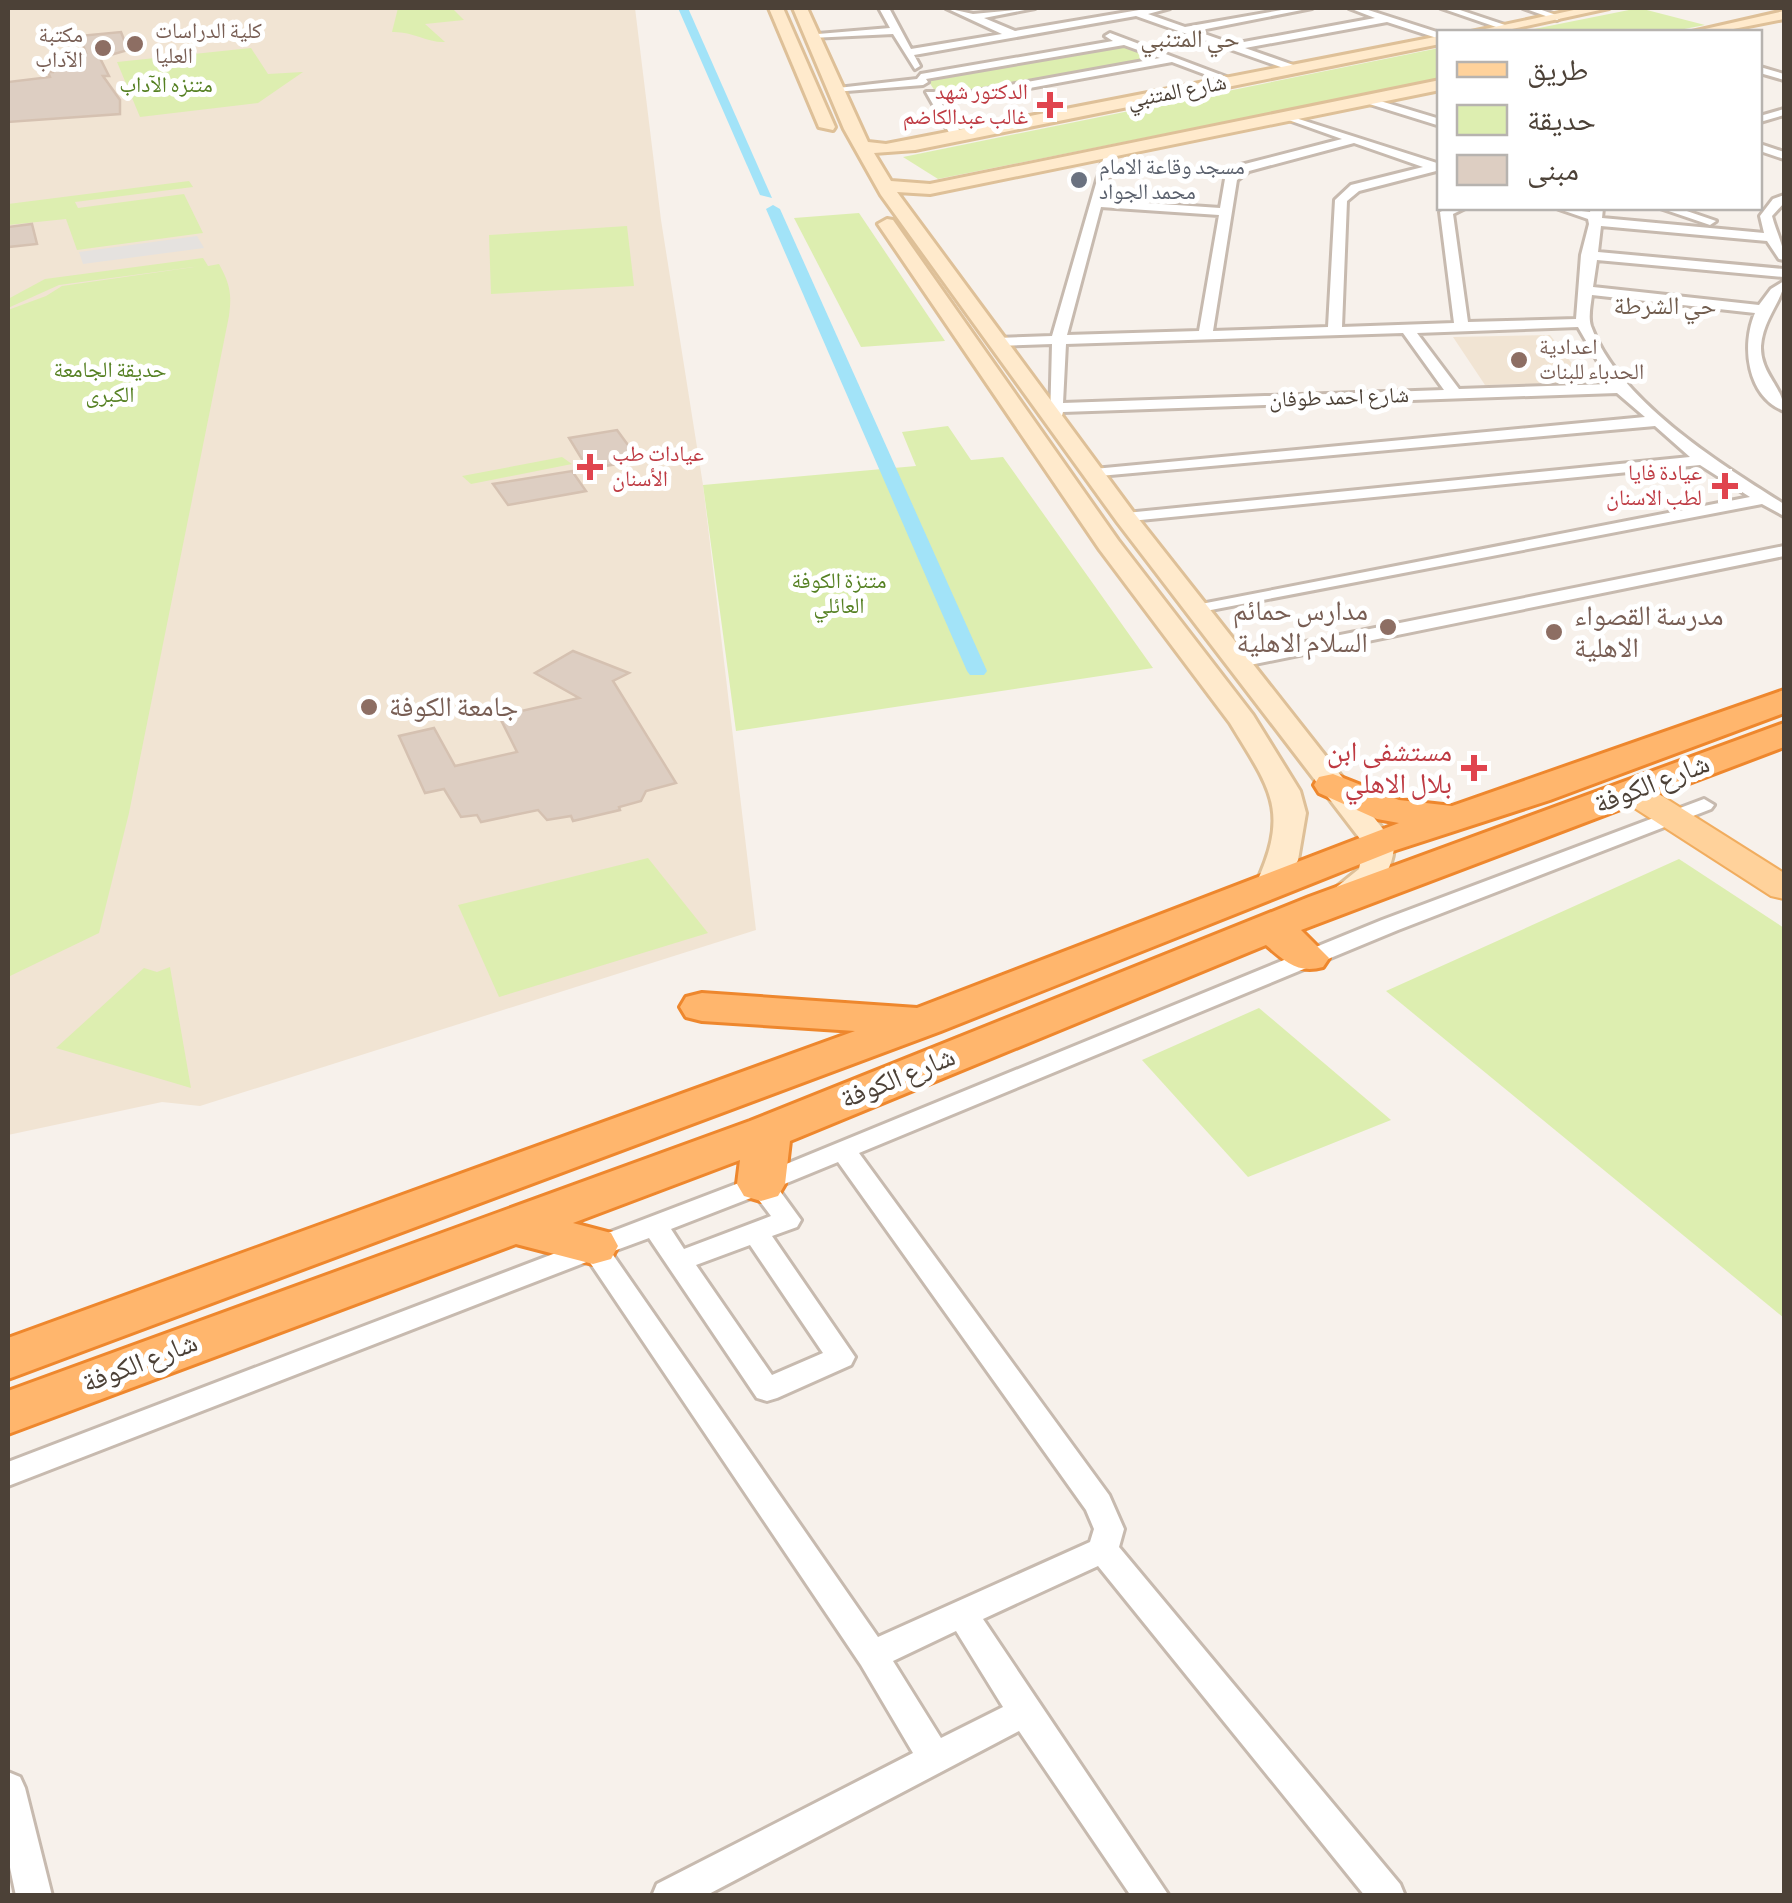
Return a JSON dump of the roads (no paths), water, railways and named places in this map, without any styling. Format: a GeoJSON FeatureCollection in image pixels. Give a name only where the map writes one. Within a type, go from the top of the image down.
{"type":"FeatureCollection","features":[{"type":"Feature","properties":{"kind":"highway","name":"شارع الكوفة"},"geometry":{"type":"LineString","coordinates":[[10,1414],[509,1224],[582,1225],[688,1161],[767,1132],[1272,908],[1379,843],[1536,792],[1784,701]]}},
{"type":"Feature","properties":{"kind":"highway","name":"شارع الكوفة"},"geometry":{"type":"LineString","coordinates":[[8,1360],[924,1021],[1272,908],[1324,906],[1580,812],[1668,798],[1784,734]]}},
{"type":"Feature","properties":{"kind":"highway"},"geometry":{"type":"LineString","coordinates":[[1333,785],[1392,812],[1460,815]]}},
{"type":"Feature","properties":{"kind":"highway"},"geometry":{"type":"LineString","coordinates":[[1536,792],[1550,805],[1580,812]]}},
{"type":"Feature","properties":{"kind":"highway"},"geometry":{"type":"LineString","coordinates":[[1272,908],[1308,958]]}},
{"type":"Feature","properties":{"kind":"highway"},"geometry":{"type":"LineString","coordinates":[[702,1007],[924,1021]]}},
{"type":"Feature","properties":{"kind":"highway"},"geometry":{"type":"LineString","coordinates":[[662,1119],[659,1142],[670,1154],[688,1161]]}},
{"type":"Feature","properties":{"kind":"highway"},"geometry":{"type":"LineString","coordinates":[[761,1184],[767,1132]]}},
{"type":"Feature","properties":{"kind":"highway"},"geometry":{"type":"LineString","coordinates":[[543,1164],[568,1180],[582,1225]]}},
{"type":"Feature","properties":{"kind":"main road"},"geometry":{"type":"LineString","coordinates":[[776,8],[833,142],[915,269],[1109,545],[1244,720],[1285,791],[1291,814],[1272,908]]}},
{"type":"Feature","properties":{"kind":"main road"},"geometry":{"type":"LineString","coordinates":[[800,8],[834,90],[891,195],[997,342],[1056,414],[1126,518],[1379,843],[1381,861],[1373,874],[1324,906]]}},
{"type":"Feature","properties":{"kind":"main road"},"geometry":{"type":"LineString","coordinates":[[1487,30],[1602,8]]}},
{"type":"Feature","properties":{"kind":"main road"},"geometry":{"type":"LineString","coordinates":[[1710,30],[1784,16]]}},
{"type":"Feature","properties":{"kind":"main road","name":"شارع المتنبي"},"geometry":{"type":"LineString","coordinates":[[862,146],[886,149],[915,145],[1437,39]]}},
{"type":"Feature","properties":{"kind":"main road"},"geometry":{"type":"LineString","coordinates":[[891,195],[1437,86]]}},
{"type":"Feature","properties":{"kind":"main road","name":"شارع المتنبي"},"geometry":{"type":"LineString","coordinates":[[874,166],[890,153],[915,145]]}},
{"type":"Feature","properties":{"kind":"main road"},"geometry":{"type":"LineString","coordinates":[[986,367],[1005,368],[1013,363]]}},
{"type":"Feature","properties":{"kind":"main road"},"geometry":{"type":"LineString","coordinates":[[1263,754],[1291,762],[1306,757],[1308,750]]}},
{"type":"Feature","properties":{"kind":"main road"},"geometry":{"type":"LineString","coordinates":[[1668,798],[1784,857]]}},
{"type":"Feature","properties":{"kind":"main road"},"geometry":{"type":"LineString","coordinates":[[1668,798],[1784,888]]}},
{"type":"Feature","properties":{"kind":"street"},"geometry":{"type":"LineString","coordinates":[[884,8],[957,136]]}},
{"type":"Feature","properties":{"kind":"street"},"geometry":{"type":"LineString","coordinates":[[951,8],[1014,35]]}},
{"type":"Feature","properties":{"kind":"street"},"geometry":{"type":"LineString","coordinates":[[973,17],[1030,8]]}},
{"type":"Feature","properties":{"kind":"street"},"geometry":{"type":"LineString","coordinates":[[909,53],[1158,8]]}},
{"type":"Feature","properties":{"kind":"street"},"geometry":{"type":"LineString","coordinates":[[1184,30],[1307,8]]}},
{"type":"Feature","properties":{"kind":"street"},"geometry":{"type":"LineString","coordinates":[[1354,8],[1437,37]]}},
{"type":"Feature","properties":{"kind":"street"},"geometry":{"type":"LineString","coordinates":[[1446,8],[1506,26]]}},
{"type":"Feature","properties":{"kind":"street"},"geometry":{"type":"LineString","coordinates":[[1528,8],[1556,16]]}},
{"type":"Feature","properties":{"kind":"street"},"geometry":{"type":"LineString","coordinates":[[1136,13],[1295,69]]}},
{"type":"Feature","properties":{"kind":"street"},"geometry":{"type":"LineString","coordinates":[[1230,48],[1386,19]]}},
{"type":"Feature","properties":{"kind":"street"},"geometry":{"type":"LineString","coordinates":[[1079,24],[1232,81]]}},
{"type":"Feature","properties":{"kind":"street"},"geometry":{"type":"LineString","coordinates":[[811,35],[897,31]]}},
{"type":"Feature","properties":{"kind":"street"},"geometry":{"type":"LineString","coordinates":[[834,90],[922,80],[1124,42]]}},
{"type":"Feature","properties":{"kind":"street"},"geometry":{"type":"LineString","coordinates":[[936,102],[1172,60]]}},
{"type":"Feature","properties":{"kind":"street"},"geometry":{"type":"LineString","coordinates":[[1367,100],[1437,121]]}},
{"type":"Feature","properties":{"kind":"street"},"geometry":{"type":"LineString","coordinates":[[1287,116],[1437,168]]}},
{"type":"Feature","properties":{"kind":"street"},"geometry":{"type":"LineString","coordinates":[[1206,333],[1231,179],[1245,168],[1355,140]]}},
{"type":"Feature","properties":{"kind":"street"},"geometry":{"type":"LineString","coordinates":[[1056,414],[1059,338],[1110,151]]}},
{"type":"Feature","properties":{"kind":"street"},"geometry":{"type":"LineString","coordinates":[[1334,330],[1340,200],[1355,188],[1437,168]]}},
{"type":"Feature","properties":{"kind":"street"},"geometry":{"type":"LineString","coordinates":[[1781,200],[1766,216],[1770,238],[1784,256]]}},
{"type":"Feature","properties":{"kind":"street"},"geometry":{"type":"LineString","coordinates":[[1097,203],[1223,212]]}},
{"type":"Feature","properties":{"kind":"street"},"geometry":{"type":"LineString","coordinates":[[1452,210],[1446,212],[1462,327]]}},
{"type":"Feature","properties":{"kind":"street"},"geometry":{"type":"LineString","coordinates":[[1672,210],[1746,233]]}},
{"type":"Feature","properties":{"kind":"street"},"geometry":{"type":"LineString","coordinates":[[1770,238],[1595,215],[1582,323],[1621,388],[1655,420],[1703,460],[1784,512]]}},
{"type":"Feature","properties":{"kind":"street"},"geometry":{"type":"LineString","coordinates":[[1588,255],[1784,274]]}},
{"type":"Feature","properties":{"kind":"street"},"geometry":{"type":"LineString","coordinates":[[1784,285],[1776,290],[1756,326],[1763,369],[1784,407]]}},
{"type":"Feature","properties":{"kind":"street"},"geometry":{"type":"LineString","coordinates":[[1585,290],[1765,310]]}},
{"type":"Feature","properties":{"kind":"street"},"geometry":{"type":"LineString","coordinates":[[997,342],[1582,323]]}},
{"type":"Feature","properties":{"kind":"street"},"geometry":{"type":"LineString","coordinates":[[1406,328],[1455,394]]}},
{"type":"Feature","properties":{"kind":"street","name":"شارع احمد طوفان"},"geometry":{"type":"LineString","coordinates":[[1056,414],[1621,388]]}},
{"type":"Feature","properties":{"kind":"street"},"geometry":{"type":"LineString","coordinates":[[1094,474],[1655,420]]}},
{"type":"Feature","properties":{"kind":"street"},"geometry":{"type":"LineString","coordinates":[[1126,518],[1703,460]]}},
{"type":"Feature","properties":{"kind":"street"},"geometry":{"type":"LineString","coordinates":[[1196,610],[1764,499]]}},
{"type":"Feature","properties":{"kind":"street"},"geometry":{"type":"LineString","coordinates":[[1240,661],[1784,551]]}},
{"type":"Feature","properties":{"kind":"street"},"geometry":{"type":"LineString","coordinates":[[8,1474],[582,1225],[654,1225],[761,1184],[1308,958],[1668,798]]}},
{"type":"Feature","properties":{"kind":"street"},"geometry":{"type":"LineString","coordinates":[[843,1150],[1098,1504],[1110,1529],[1103,1550],[872,1655]]}},
{"type":"Feature","properties":{"kind":"street"},"geometry":{"type":"LineString","coordinates":[[679,1261],[788,1220],[761,1184]]}},
{"type":"Feature","properties":{"kind":"street"},"geometry":{"type":"LineString","coordinates":[[582,1225],[872,1655],[934,1757]]}},
{"type":"Feature","properties":{"kind":"street"},"geometry":{"type":"LineString","coordinates":[[654,1225],[767,1390],[841,1357],[755,1232]]}},
{"type":"Feature","properties":{"kind":"street"},"geometry":{"type":"LineString","coordinates":[[1103,1550],[1388,1896]]}},
{"type":"Feature","properties":{"kind":"street"},"geometry":{"type":"LineString","coordinates":[[962,1613],[1024,1712],[1150,1895]]}},
{"type":"Feature","properties":{"kind":"street"},"geometry":{"type":"LineString","coordinates":[[669,1896],[1024,1712]]}},
{"type":"Feature","properties":{"kind":"street"},"geometry":{"type":"LineString","coordinates":[[8,1788],[34,1896]]}},
{"type":"Feature","properties":{"kind":"waterway"},"geometry":{"type":"LineString","coordinates":[[683,8],[767,195]]}},
{"type":"Feature","properties":{"kind":"waterway"},"geometry":{"type":"LineString","coordinates":[[773,209],[977,671]]}},
{"type":"Feature","properties":{"kind":"place","name":"كلية الدراسات العليا"},"geometry":{"type":"Point","coordinates":[135,44]}},
{"type":"Feature","properties":{"kind":"place","name":"مكتبة الآداب"},"geometry":{"type":"Point","coordinates":[103,48]}},
{"type":"Feature","properties":{"kind":"place","name":"الدكتور شهد غالب عبدالكاضم"},"geometry":{"type":"Point","coordinates":[1050,105]}},
{"type":"Feature","properties":{"kind":"place","name":"مسجد وقاعة الامام محمد الجواد"},"geometry":{"type":"Point","coordinates":[1079,180]}},
{"type":"Feature","properties":{"kind":"place","name":"اعدادية الحدباء للبنات"},"geometry":{"type":"Point","coordinates":[1519,360]}},
{"type":"Feature","properties":{"kind":"place","name":"عيادات طب الأسنان"},"geometry":{"type":"Point","coordinates":[590,467]}},
{"type":"Feature","properties":{"kind":"place","name":"عيادة فايا لطب الاسنان"},"geometry":{"type":"Point","coordinates":[1725,486]}},
{"type":"Feature","properties":{"kind":"place","name":"مدارس حمائم السلام الاهلية"},"geometry":{"type":"Point","coordinates":[1388,627]}},
{"type":"Feature","properties":{"kind":"place","name":"مدرسة القصواء الاهلية"},"geometry":{"type":"Point","coordinates":[1554,632]}},
{"type":"Feature","properties":{"kind":"place","name":"جامعة الكوفة"},"geometry":{"type":"Point","coordinates":[369,707]}},
{"type":"Feature","properties":{"kind":"place","name":"مستشفى ابن بلال الاهلي"},"geometry":{"type":"Point","coordinates":[1474,768]}},
{"type":"Feature","properties":{"kind":"district","name":"حي المتنبي"},"geometry":{"type":"Point","coordinates":[1190,39]}},
{"type":"Feature","properties":{"kind":"district","name":"حي الشرطة"},"geometry":{"type":"Point","coordinates":[1665,306]}},
{"type":"Feature","properties":{"kind":"park label","name":"متنزه الآداب"},"geometry":{"type":"Point","coordinates":[166,85]}},
{"type":"Feature","properties":{"kind":"park label","name":"حديقة الجامعة الكبرى"},"geometry":{"type":"Point","coordinates":[110,382]}},
{"type":"Feature","properties":{"kind":"park label","name":"متنزة الكوفة العائلي"},"geometry":{"type":"Point","coordinates":[839,594]}}]}
